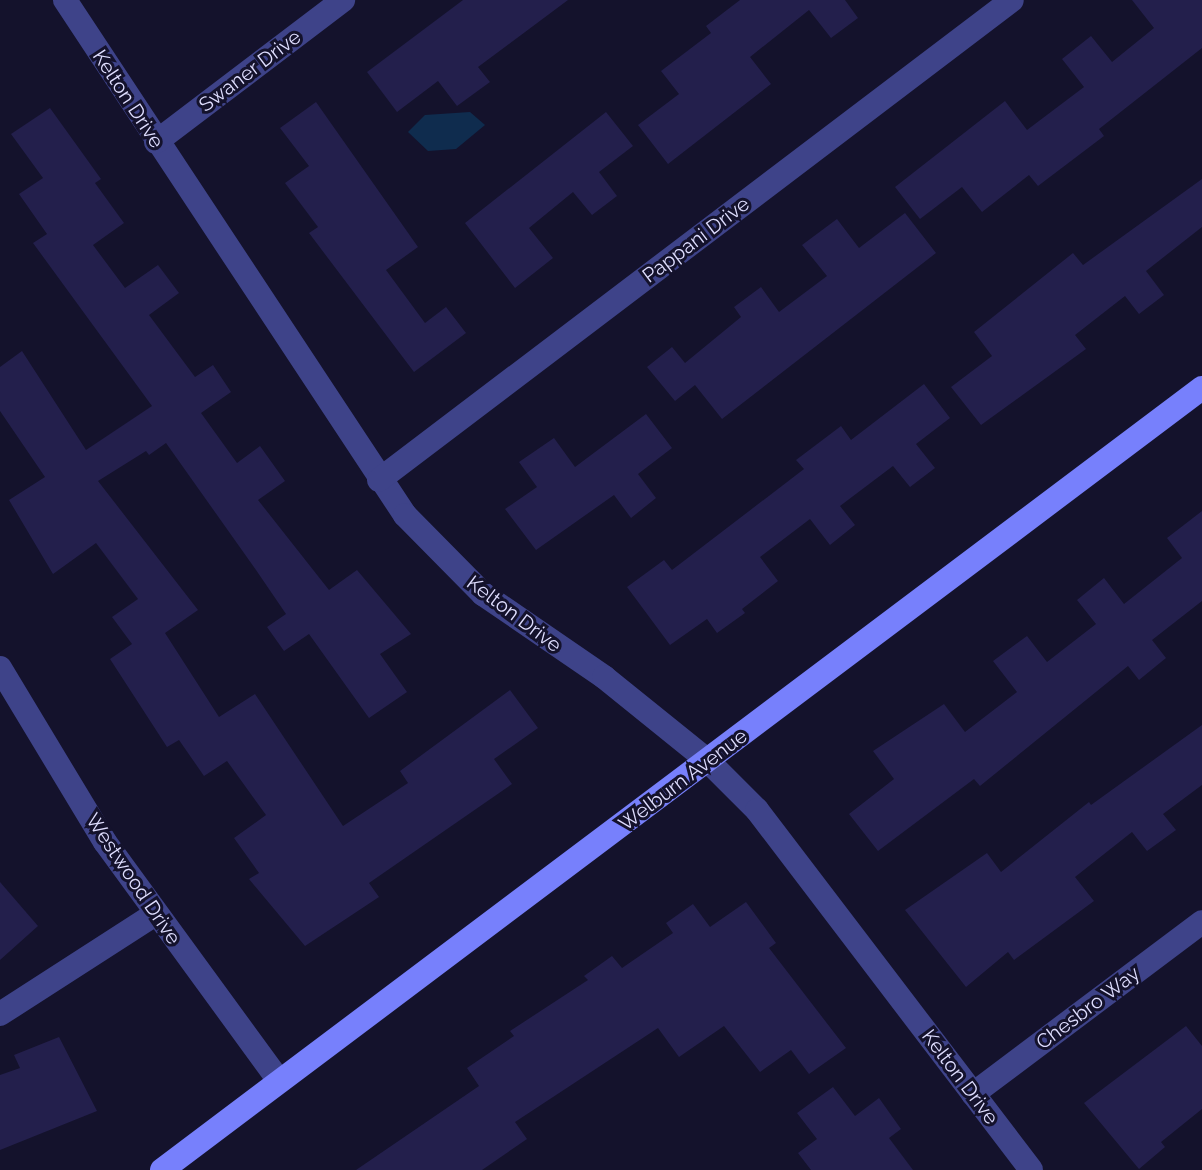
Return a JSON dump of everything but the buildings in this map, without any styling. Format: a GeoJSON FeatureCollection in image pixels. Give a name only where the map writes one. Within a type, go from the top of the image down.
{"type":"FeatureCollection","features":[{"type":"Feature","properties":{"kind":"main road","name":"Welburn Avenue"},"geometry":{"type":"LineString","coordinates":[[162,1170],[1202,388]]}},
{"type":"Feature","properties":{"kind":"street","name":"Kelton Drive"},"geometry":{"type":"LineString","coordinates":[[65,0],[379,480],[442,557],[483,594],[604,677],[708,761],[757,810],[1031,1170]]}},
{"type":"Feature","properties":{"kind":"street","name":"Swaner Drive"},"geometry":{"type":"LineString","coordinates":[[156,142],[343,0]]}},
{"type":"Feature","properties":{"kind":"street","name":"Pappani Drive"},"geometry":{"type":"LineString","coordinates":[[379,480],[1012,0]]}},
{"type":"Feature","properties":{"kind":"street","name":"Westwood Drive"},"geometry":{"type":"LineString","coordinates":[[0,668],[155,914],[279,1081]]}},
{"type":"Feature","properties":{"kind":"street"},"geometry":{"type":"LineString","coordinates":[[0,1014],[155,914]]}},
{"type":"Feature","properties":{"kind":"street","name":"Chesbro Way"},"geometry":{"type":"LineString","coordinates":[[973,1094],[1202,922]]}},
{"type":"Feature","properties":{"kind":"water"},"geometry":{"type":"Polygon","coordinates":[[[470,112],[485,125],[456,149],[428,151],[408,132],[425,115],[470,112]]]}}]}
